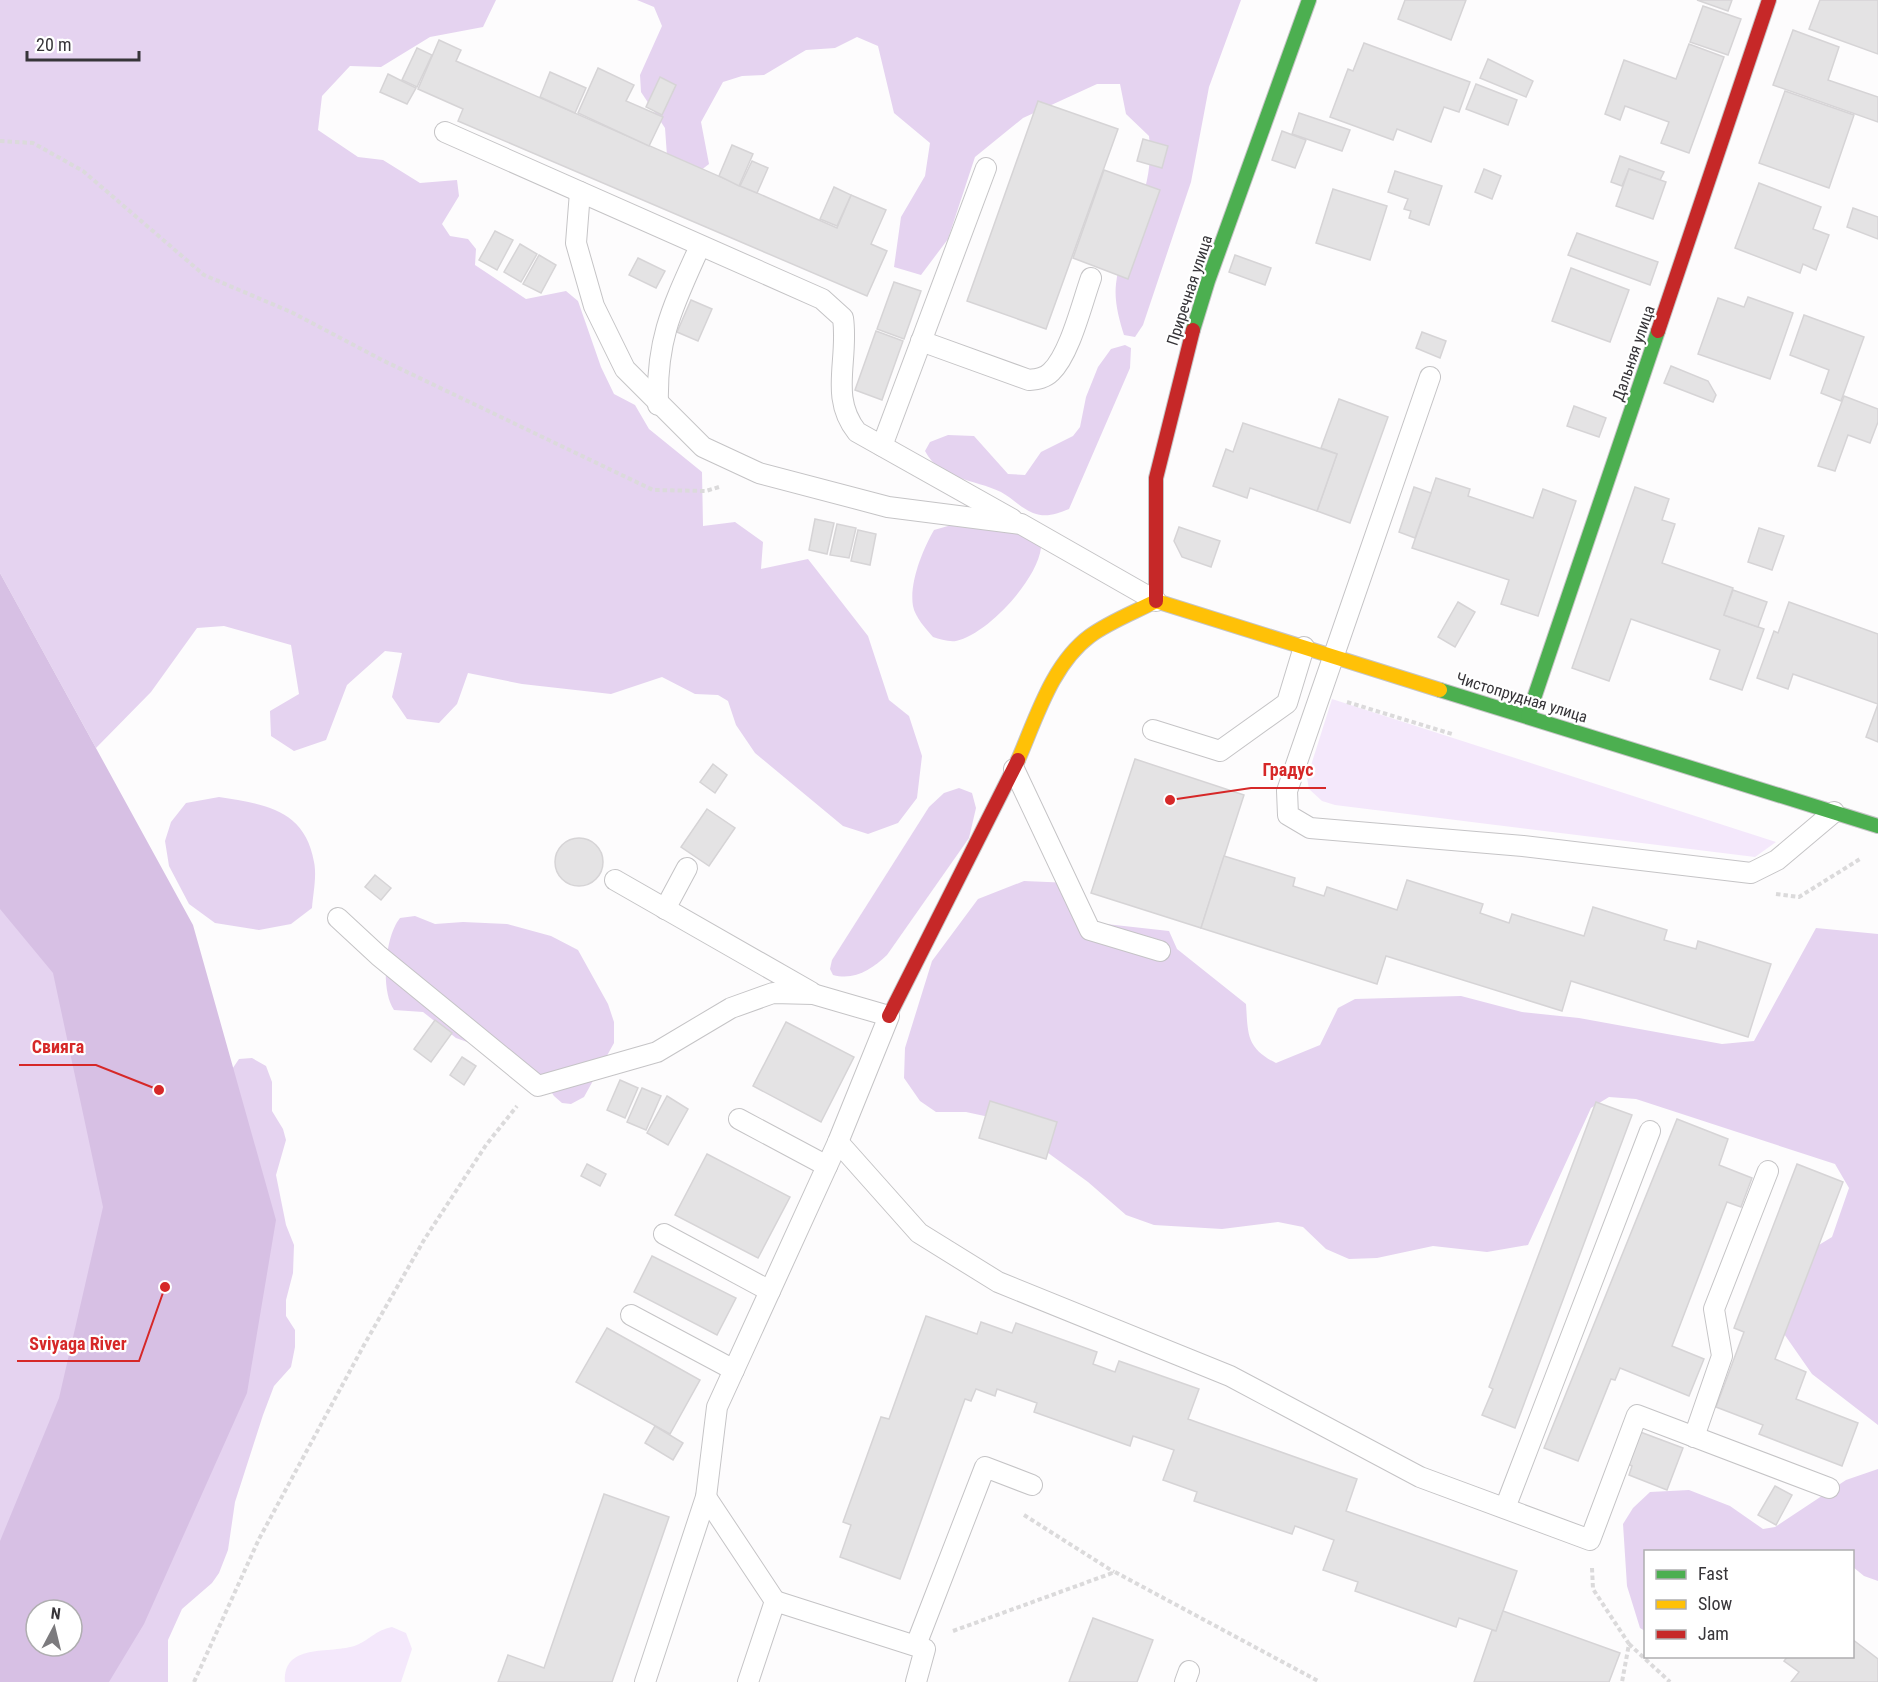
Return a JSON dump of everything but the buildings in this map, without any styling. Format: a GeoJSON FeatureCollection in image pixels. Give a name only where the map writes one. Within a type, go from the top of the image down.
{"type":"FeatureCollection","features":[{"type":"Feature","properties":{"kind":"street","name":"Приречная улица"},"geometry":{"type":"LineString","coordinates":[[1156,601],[1156,478],[1184,360],[1208,281],[1309,0]]}},
{"type":"Feature","properties":{"kind":"street","name":"Дальняя улица"},"geometry":{"type":"LineString","coordinates":[[1528,716],[1769,0]]}},
{"type":"Feature","properties":{"kind":"street","name":"Чистопрудная улица"},"geometry":{"type":"LineString","coordinates":[[1156,601],[1878,826]]}},
{"type":"Feature","properties":{"kind":"street"},"geometry":{"type":"LineString","coordinates":[[889,1016],[1014,769],[1050,688],[1068,658],[1090,636],[1156,601]]}},
{"type":"Feature","properties":{"kind":"lane"},"geometry":{"type":"LineString","coordinates":[[445,132],[822,299],[843,318],[846,341],[840,398],[846,418],[857,432],[1156,601]]}},
{"type":"Feature","properties":{"kind":"lane"},"geometry":{"type":"LineString","coordinates":[[882,446],[986,168]]}},
{"type":"Feature","properties":{"kind":"lane"},"geometry":{"type":"LineString","coordinates":[[580,192],[576,243],[594,306],[625,369],[658,405],[703,447],[759,473],[888,507],[1021,524]]}},
{"type":"Feature","properties":{"kind":"lane"},"geometry":{"type":"LineString","coordinates":[[658,405],[657,369],[664,331],[700,246]]}},
{"type":"Feature","properties":{"kind":"lane"},"geometry":{"type":"LineString","coordinates":[[921,341],[1029,380],[1041,379],[1052,371],[1062,356],[1090,278]]}},
{"type":"Feature","properties":{"kind":"lane"},"geometry":{"type":"LineString","coordinates":[[1430,377],[1287,791],[1288,815],[1310,828],[1523,846],[1751,873],[1778,860],[1834,812]]}},
{"type":"Feature","properties":{"kind":"lane"},"geometry":{"type":"LineString","coordinates":[[1153,730],[1220,751],[1287,703],[1304,647]]}},
{"type":"Feature","properties":{"kind":"lane"},"geometry":{"type":"LineString","coordinates":[[1014,769],[1090,930],[1160,951]]}},
{"type":"Feature","properties":{"kind":"lane"},"geometry":{"type":"LineString","coordinates":[[665,909],[687,868]]}},
{"type":"Feature","properties":{"kind":"lane"},"geometry":{"type":"LineString","coordinates":[[615,880],[813,994],[889,1016],[838,1142],[717,1407],[706,1497],[645,1682]]}},
{"type":"Feature","properties":{"kind":"lane"},"geometry":{"type":"LineString","coordinates":[[338,918],[379,956],[538,1086],[657,1052],[731,1008],[773,993],[813,994]]}},
{"type":"Feature","properties":{"kind":"lane"},"geometry":{"type":"LineString","coordinates":[[739,1119],[827,1166]]}},
{"type":"Feature","properties":{"kind":"lane"},"geometry":{"type":"LineString","coordinates":[[1505,1508],[1650,1131]]}},
{"type":"Feature","properties":{"kind":"lane"},"geometry":{"type":"LineString","coordinates":[[838,1142],[919,1233],[999,1282],[1230,1376],[1420,1477],[1590,1540],[1637,1415],[1829,1488]]}},
{"type":"Feature","properties":{"kind":"lane"},"geometry":{"type":"LineString","coordinates":[[1694,1437],[1722,1356],[1714,1309],[1768,1171]]}},
{"type":"Feature","properties":{"kind":"lane"},"geometry":{"type":"LineString","coordinates":[[664,1234],[770,1291]]}},
{"type":"Feature","properties":{"kind":"lane"},"geometry":{"type":"LineString","coordinates":[[631,1315],[734,1370]]}},
{"type":"Feature","properties":{"kind":"lane"},"geometry":{"type":"LineString","coordinates":[[916,1682],[920,1647],[985,1467],[1032,1485]]}},
{"type":"Feature","properties":{"kind":"lane"},"geometry":{"type":"LineString","coordinates":[[706,1497],[776,1601],[920,1647]]}},
{"type":"Feature","properties":{"kind":"lane"},"geometry":{"type":"LineString","coordinates":[[748,1682],[776,1601]]}},
{"type":"Feature","properties":{"kind":"path"},"geometry":{"type":"LineString","coordinates":[[0,141],[33,143],[83,171],[204,276],[291,312],[382,360],[653,490],[706,491],[759,473]]}},
{"type":"Feature","properties":{"kind":"path"},"geometry":{"type":"LineString","coordinates":[[194,1682],[259,1539],[419,1250],[486,1145],[510,1112],[538,1086]]}},
{"type":"Feature","properties":{"kind":"path"},"geometry":{"type":"LineString","coordinates":[[1017,1510],[1115,1572],[1320,1682]]}},
{"type":"Feature","properties":{"kind":"path"},"geometry":{"type":"LineString","coordinates":[[1590,1540],[1593,1589],[1629,1644],[1644,1658]]}},
{"type":"Feature","properties":{"kind":"path"},"geometry":{"type":"LineString","coordinates":[[920,1647],[960,1626],[1115,1572]]}},
{"type":"Feature","properties":{"kind":"path"},"geometry":{"type":"LineString","coordinates":[[1622,1682],[1629,1644]]}},
{"type":"Feature","properties":{"kind":"path"},"geometry":{"type":"LineString","coordinates":[[1644,1658],[1670,1682]]}},
{"type":"Feature","properties":{"kind":"shaded area"},"geometry":{"type":"Polygon","coordinates":[[[0,0],[496,0],[483,27],[430,37],[381,67],[350,66],[322,96],[318,130],[358,157],[383,160],[420,183],[457,180],[459,196],[442,224],[450,236],[468,239],[476,249],[475,265],[526,299],[566,291],[578,301],[601,367],[614,394],[635,405],[649,429],[702,472],[703,526],[735,522],[763,542],[761,569],[808,559],[868,636],[889,700],[909,716],[922,756],[917,798],[898,823],[868,834],[843,826],[755,753],[736,725],[728,701],[718,695],[695,694],[662,677],[611,694],[522,684],[468,673],[457,704],[439,723],[407,719],[392,697],[402,653],[385,651],[347,685],[326,740],[294,751],[271,736],[270,711],[299,694],[291,645],[224,626],[197,628],[151,692],[96,748],[0,573],[0,0]]]}},
{"type":"Feature","properties":{"kind":"shaded area"},"geometry":{"type":"Polygon","coordinates":[[[637,0],[1241,0],[1209,87],[1191,182],[1143,325],[1135,337],[1124,335],[1116,303],[1116,284],[1119,265],[1148,177],[1149,136],[1126,114],[1120,84],[1097,84],[1023,118],[975,157],[948,239],[921,275],[894,267],[901,217],[925,176],[930,143],[894,113],[878,46],[857,37],[835,48],[806,50],[764,75],[742,76],[723,82],[701,122],[709,164],[696,174],[667,156],[665,128],[641,92],[640,75],[662,26],[654,7],[637,0]]]}},
{"type":"Feature","properties":{"kind":"shaded area"},"geometry":{"type":"Polygon","coordinates":[[[1125,345],[1131,348],[1130,368],[1069,509],[1047,515],[1033,513],[1001,492],[959,478],[939,468],[925,451],[930,442],[948,435],[974,436],[1008,474],[1025,475],[1041,452],[1073,436],[1080,427],[1086,397],[1098,367],[1111,349],[1125,345]]]}},
{"type":"Feature","properties":{"kind":"shaded area"},"geometry":{"type":"Polygon","coordinates":[[[948,526],[1011,532],[1034,541],[1041,548],[1031,575],[1009,604],[982,628],[956,641],[933,637],[916,614],[912,597],[921,556],[934,530],[948,526]]]}},
{"type":"Feature","properties":{"kind":"shaded area"},"geometry":{"type":"Polygon","coordinates":[[[0,573],[193,925],[276,1220],[247,1393],[144,1624],[109,1682],[0,1682],[0,1541],[59,1398],[103,1207],[53,973],[0,909],[0,573]]]}},
{"type":"Feature","properties":{"kind":"shaded area"},"geometry":{"type":"Polygon","coordinates":[[[1332,699],[1776,842],[1755,857],[1335,805],[1322,801],[1309,789],[1307,778],[1332,699]]]}},
{"type":"Feature","properties":{"kind":"shaded area"},"geometry":{"type":"Polygon","coordinates":[[[959,788],[972,793],[976,808],[969,838],[887,955],[875,965],[856,975],[833,975],[830,969],[832,960],[929,807],[944,793],[959,788]]]}},
{"type":"Feature","properties":{"kind":"shaded area"},"geometry":{"type":"Polygon","coordinates":[[[219,797],[252,803],[280,812],[302,830],[309,844],[315,867],[312,908],[291,924],[259,930],[215,923],[189,904],[169,866],[165,841],[171,822],[186,803],[219,797]]]}},
{"type":"Feature","properties":{"kind":"shaded area"},"geometry":{"type":"Polygon","coordinates":[[[1024,881],[1071,883],[1097,923],[1169,931],[1177,949],[1246,1004],[1250,1039],[1259,1052],[1276,1063],[1320,1045],[1338,1008],[1355,999],[1461,996],[1522,1012],[1579,1018],[1722,1044],[1754,1041],[1816,928],[1878,934],[1878,1425],[1812,1374],[1764,1305],[1765,1278],[1832,1237],[1849,1188],[1835,1164],[1636,1099],[1609,1097],[1591,1108],[1528,1245],[1487,1252],[1433,1246],[1377,1258],[1349,1259],[1326,1249],[1303,1227],[1278,1222],[1222,1229],[1154,1225],[1126,1215],[1088,1182],[1003,1120],[966,1112],[936,1112],[920,1101],[904,1078],[905,1048],[932,961],[978,899],[1024,881]]]}},
{"type":"Feature","properties":{"kind":"shaded area"},"geometry":{"type":"Polygon","coordinates":[[[0,893],[62,981],[103,1156],[103,1284],[0,1570],[0,893]]]}},
{"type":"Feature","properties":{"kind":"shaded area"},"geometry":{"type":"Polygon","coordinates":[[[415,916],[435,924],[463,922],[507,924],[551,936],[578,950],[608,1004],[614,1022],[614,1043],[584,1097],[571,1104],[562,1103],[554,1096],[540,1075],[525,1063],[456,1038],[423,1012],[394,1010],[387,990],[388,950],[395,926],[400,918],[415,916]]]}},
{"type":"Feature","properties":{"kind":"shaded area"},"geometry":{"type":"Polygon","coordinates":[[[252,1058],[266,1066],[272,1082],[272,1111],[283,1129],[286,1140],[276,1175],[286,1225],[294,1245],[293,1273],[286,1300],[286,1316],[295,1330],[295,1347],[291,1367],[274,1386],[263,1415],[235,1502],[228,1550],[219,1573],[212,1583],[182,1609],[168,1640],[168,1682],[98,1682],[222,1084],[239,1059],[252,1058]]]}},
{"type":"Feature","properties":{"kind":"shaded area"},"geometry":{"type":"Polygon","coordinates":[[[1878,1469],[1878,1581],[1864,1576],[1854,1568],[1854,1550],[1644,1550],[1644,1630],[1640,1628],[1627,1586],[1623,1524],[1633,1508],[1650,1492],[1689,1490],[1730,1506],[1763,1529],[1775,1527],[1846,1480],[1878,1469]]]}},
{"type":"Feature","properties":{"kind":"shaded area"},"geometry":{"type":"Polygon","coordinates":[[[392,1627],[406,1633],[412,1649],[401,1682],[285,1682],[287,1669],[292,1660],[301,1655],[359,1644],[382,1630],[392,1627]]]}},
{"type":"Feature","properties":{"kind":"traffic: fast"},"geometry":{"type":"LineString","coordinates":[[1193,330],[1208,281],[1309,0]]}},
{"type":"Feature","properties":{"kind":"traffic: fast"},"geometry":{"type":"LineString","coordinates":[[1528,716],[1658,331]]}},
{"type":"Feature","properties":{"kind":"traffic: fast"},"geometry":{"type":"LineString","coordinates":[[1440,690],[1878,826]]}},
{"type":"Feature","properties":{"kind":"traffic: slow"},"geometry":{"type":"LineString","coordinates":[[1156,601],[1440,690]]}},
{"type":"Feature","properties":{"kind":"traffic: slow"},"geometry":{"type":"LineString","coordinates":[[1018,760],[1046,693],[1065,661],[1090,636],[1105,626],[1156,601]]}},
{"type":"Feature","properties":{"kind":"traffic: jam"},"geometry":{"type":"LineString","coordinates":[[1658,331],[1769,0]]}},
{"type":"Feature","properties":{"kind":"traffic: jam"},"geometry":{"type":"LineString","coordinates":[[1156,601],[1156,478],[1193,330]]}},
{"type":"Feature","properties":{"kind":"traffic: jam"},"geometry":{"type":"LineString","coordinates":[[889,1016],[1018,760]]}},
{"type":"Feature","properties":{"kind":"place","name":"Градус"},"geometry":{"type":"Point","coordinates":[1170,800]}},
{"type":"Feature","properties":{"kind":"place","name":"Свияга"},"geometry":{"type":"Point","coordinates":[159,1090]}},
{"type":"Feature","properties":{"kind":"place","name":"Sviyaga River"},"geometry":{"type":"Point","coordinates":[165,1287]}}]}
